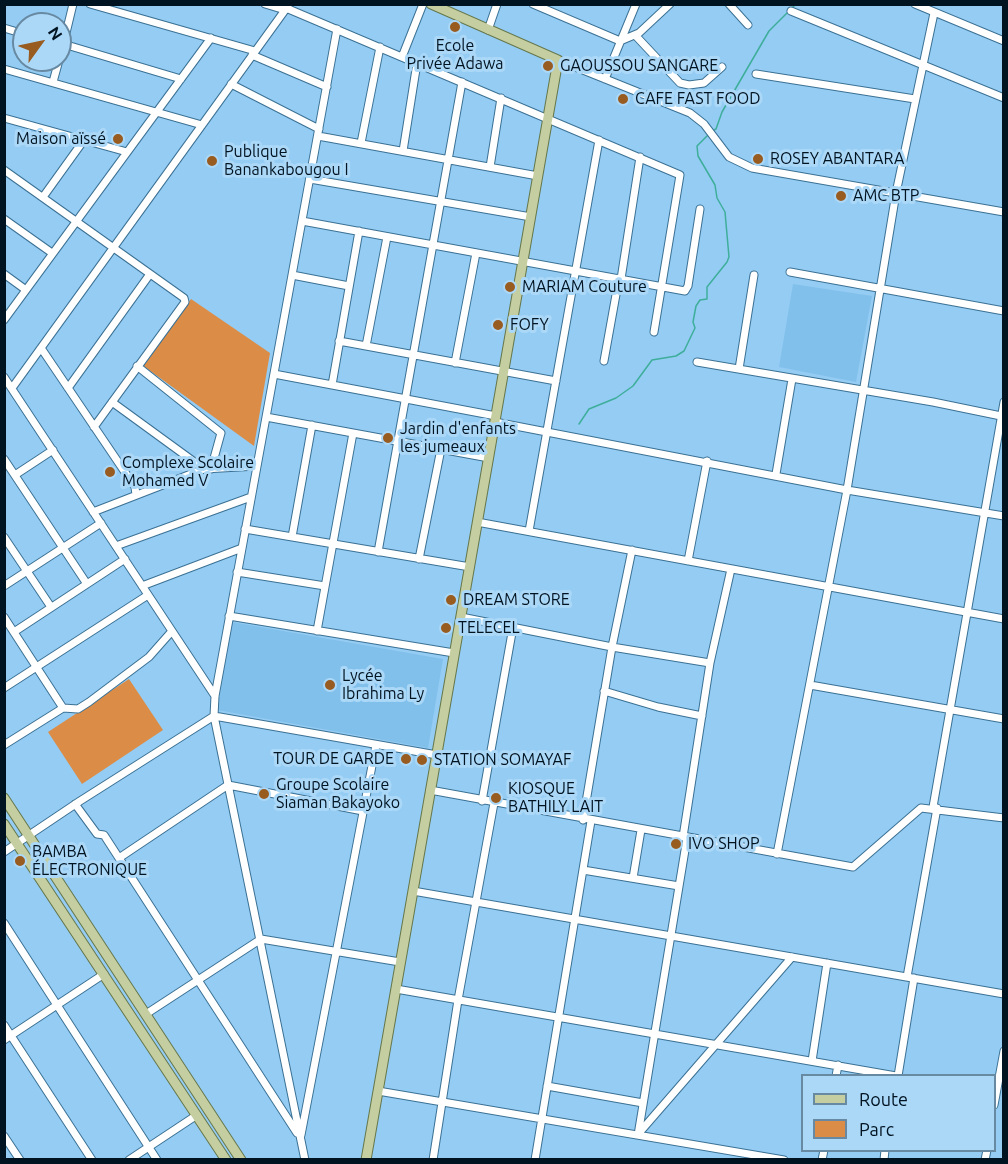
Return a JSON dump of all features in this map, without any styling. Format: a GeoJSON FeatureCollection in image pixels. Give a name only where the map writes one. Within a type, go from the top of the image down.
{"type":"FeatureCollection","features":[{"type":"Feature","properties":{"kind":"main road"},"geometry":{"type":"LineString","coordinates":[[366,1160],[558,60],[431,4]]}},
{"type":"Feature","properties":{"kind":"main road"},"geometry":{"type":"LineString","coordinates":[[4,798],[242,1160]]}},
{"type":"Feature","properties":{"kind":"main road"},"geometry":{"type":"LineString","coordinates":[[4,824],[226,1160]]}},
{"type":"Feature","properties":{"kind":"street"},"geometry":{"type":"LineString","coordinates":[[90,4],[211,38],[254,53],[327,87]]}},
{"type":"Feature","properties":{"kind":"street"},"geometry":{"type":"LineString","coordinates":[[265,4],[287,8],[675,172],[681,180],[654,332]]}},
{"type":"Feature","properties":{"kind":"street"},"geometry":{"type":"LineString","coordinates":[[402,57],[423,4]]}},
{"type":"Feature","properties":{"kind":"street"},"geometry":{"type":"LineString","coordinates":[[488,30],[497,4]]}},
{"type":"Feature","properties":{"kind":"street"},"geometry":{"type":"LineString","coordinates":[[533,4],[620,41],[635,35],[670,4]]}},
{"type":"Feature","properties":{"kind":"street"},"geometry":{"type":"LineString","coordinates":[[605,79],[636,4]]}},
{"type":"Feature","properties":{"kind":"street"},"geometry":{"type":"LineString","coordinates":[[729,4],[748,25]]}},
{"type":"Feature","properties":{"kind":"street"},"geometry":{"type":"LineString","coordinates":[[915,4],[1004,41]]}},
{"type":"Feature","properties":{"kind":"street"},"geometry":{"type":"LineString","coordinates":[[12,388],[287,8]]}},
{"type":"Feature","properties":{"kind":"street"},"geometry":{"type":"LineString","coordinates":[[791,10],[1004,98]]}},
{"type":"Feature","properties":{"kind":"street"},"geometry":{"type":"LineString","coordinates":[[777,854],[847,490],[862,392],[882,290],[896,193],[934,13]]}},
{"type":"Feature","properties":{"kind":"street"},"geometry":{"type":"LineString","coordinates":[[305,1160],[214,716],[215,696],[229,616],[337,29]]}},
{"type":"Feature","properties":{"kind":"street"},"geometry":{"type":"LineString","coordinates":[[635,35],[680,83],[689,86],[704,83],[722,68]]}},
{"type":"Feature","properties":{"kind":"street"},"geometry":{"type":"LineString","coordinates":[[4,320],[211,38]]}},
{"type":"Feature","properties":{"kind":"street"},"geometry":{"type":"LineString","coordinates":[[72,47],[181,79]]}},
{"type":"Feature","properties":{"kind":"street"},"geometry":{"type":"LineString","coordinates":[[361,144],[380,47]]}},
{"type":"Feature","properties":{"kind":"street"},"geometry":{"type":"LineString","coordinates":[[558,60],[690,113],[704,124],[729,157],[752,168],[1004,212]]}},
{"type":"Feature","properties":{"kind":"street"},"geometry":{"type":"LineString","coordinates":[[403,151],[417,63]]}},
{"type":"Feature","properties":{"kind":"street"},"geometry":{"type":"LineString","coordinates":[[4,69],[202,125]]}},
{"type":"Feature","properties":{"kind":"street"},"geometry":{"type":"LineString","coordinates":[[52,82],[55,72]]}},
{"type":"Feature","properties":{"kind":"street"},"geometry":{"type":"LineString","coordinates":[[756,74],[915,99]]}},
{"type":"Feature","properties":{"kind":"street"},"geometry":{"type":"LineString","coordinates":[[378,552],[462,82]]}},
{"type":"Feature","properties":{"kind":"street"},"geometry":{"type":"LineString","coordinates":[[231,84],[318,132],[361,144],[538,176]]}},
{"type":"Feature","properties":{"kind":"street"},"geometry":{"type":"LineString","coordinates":[[490,167],[501,98]]}},
{"type":"Feature","properties":{"kind":"street"},"geometry":{"type":"LineString","coordinates":[[4,118],[127,152]]}},
{"type":"Feature","properties":{"kind":"street"},"geometry":{"type":"LineString","coordinates":[[43,197],[84,140]]}},
{"type":"Feature","properties":{"kind":"street"},"geometry":{"type":"LineString","coordinates":[[529,531],[599,140]]}},
{"type":"Feature","properties":{"kind":"street"},"geometry":{"type":"LineString","coordinates":[[604,361],[640,157]]}},
{"type":"Feature","properties":{"kind":"street"},"geometry":{"type":"LineString","coordinates":[[4,170],[182,296],[185,302],[94,427]]}},
{"type":"Feature","properties":{"kind":"street"},"geometry":{"type":"LineString","coordinates":[[310,179],[531,217]]}},
{"type":"Feature","properties":{"kind":"street"},"geometry":{"type":"LineString","coordinates":[[302,221],[685,291],[700,209]]}},
{"type":"Feature","properties":{"kind":"street"},"geometry":{"type":"LineString","coordinates":[[4,219],[52,254]]}},
{"type":"Feature","properties":{"kind":"street"},"geometry":{"type":"LineString","coordinates":[[332,385],[359,231]]}},
{"type":"Feature","properties":{"kind":"street"},"geometry":{"type":"LineString","coordinates":[[366,346],[387,237]]}},
{"type":"Feature","properties":{"kind":"street"},"geometry":{"type":"LineString","coordinates":[[454,363],[476,253]]}},
{"type":"Feature","properties":{"kind":"street"},"geometry":{"type":"LineString","coordinates":[[790,272],[1004,311]]}},
{"type":"Feature","properties":{"kind":"street"},"geometry":{"type":"LineString","coordinates":[[4,274],[26,290]]}},
{"type":"Feature","properties":{"kind":"street"},"geometry":{"type":"LineString","coordinates":[[68,388],[150,274]]}},
{"type":"Feature","properties":{"kind":"street"},"geometry":{"type":"LineString","coordinates":[[292,275],[349,286]]}},
{"type":"Feature","properties":{"kind":"street"},"geometry":{"type":"LineString","coordinates":[[738,369],[754,275]]}},
{"type":"Feature","properties":{"kind":"street"},"geometry":{"type":"LineString","coordinates":[[339,340],[503,373],[556,381]]}},
{"type":"Feature","properties":{"kind":"street"},"geometry":{"type":"LineString","coordinates":[[40,348],[135,487],[136,495]]}},
{"type":"Feature","properties":{"kind":"street"},"geometry":{"type":"LineString","coordinates":[[697,362],[862,392],[933,402],[1001,416]]}},
{"type":"Feature","properties":{"kind":"street"},"geometry":{"type":"LineString","coordinates":[[137,366],[221,433],[207,469]]}},
{"type":"Feature","properties":{"kind":"street"},"geometry":{"type":"LineString","coordinates":[[274,374],[405,399],[547,432],[776,474],[847,490],[1004,516]]}},
{"type":"Feature","properties":{"kind":"street"},"geometry":{"type":"LineString","coordinates":[[4,377],[215,696]]}},
{"type":"Feature","properties":{"kind":"street"},"geometry":{"type":"LineString","coordinates":[[776,474],[792,379]]}},
{"type":"Feature","properties":{"kind":"street"},"geometry":{"type":"LineString","coordinates":[[112,402],[207,469]]}},
{"type":"Feature","properties":{"kind":"street"},"geometry":{"type":"LineString","coordinates":[[897,1074],[950,710],[1000,442],[1004,402]]}},
{"type":"Feature","properties":{"kind":"street"},"geometry":{"type":"LineString","coordinates":[[266,417],[489,458]]}},
{"type":"Feature","properties":{"kind":"street"},"geometry":{"type":"LineString","coordinates":[[292,537],[312,425]]}},
{"type":"Feature","properties":{"kind":"street"},"geometry":{"type":"LineString","coordinates":[[317,631],[353,433]]}},
{"type":"Feature","properties":{"kind":"street"},"geometry":{"type":"LineString","coordinates":[[419,559],[441,449]]}},
{"type":"Feature","properties":{"kind":"street"},"geometry":{"type":"LineString","coordinates":[[15,475],[53,450]]}},
{"type":"Feature","properties":{"kind":"street"},"geometry":{"type":"LineString","coordinates":[[4,459],[87,584]]}},
{"type":"Feature","properties":{"kind":"street"},"geometry":{"type":"LineString","coordinates":[[687,561],[707,461]]}},
{"type":"Feature","properties":{"kind":"street"},"geometry":{"type":"LineString","coordinates":[[93,512],[207,469],[257,466]]}},
{"type":"Feature","properties":{"kind":"street"},"geometry":{"type":"LineString","coordinates":[[116,546],[251,498]]}},
{"type":"Feature","properties":{"kind":"street"},"geometry":{"type":"LineString","coordinates":[[477,522],[1004,619]]}},
{"type":"Feature","properties":{"kind":"street"},"geometry":{"type":"LineString","coordinates":[[4,586],[101,523]]}},
{"type":"Feature","properties":{"kind":"street"},"geometry":{"type":"LineString","coordinates":[[245,529],[470,567]]}},
{"type":"Feature","properties":{"kind":"street"},"geometry":{"type":"LineString","coordinates":[[4,537],[51,608]]}},
{"type":"Feature","properties":{"kind":"street"},"geometry":{"type":"LineString","coordinates":[[142,586],[242,548]]}},
{"type":"Feature","properties":{"kind":"street"},"geometry":{"type":"LineString","coordinates":[[535,1160],[583,870],[587,820],[604,691],[632,550]]}},
{"type":"Feature","properties":{"kind":"street"},"geometry":{"type":"LineString","coordinates":[[14,632],[125,559]]}},
{"type":"Feature","properties":{"kind":"street"},"geometry":{"type":"LineString","coordinates":[[638,1135],[679,886],[710,663],[731,569]]}},
{"type":"Feature","properties":{"kind":"street"},"geometry":{"type":"LineString","coordinates":[[237,572],[325,586]]}},
{"type":"Feature","properties":{"kind":"street"},"geometry":{"type":"LineString","coordinates":[[4,688],[148,595]]}},
{"type":"Feature","properties":{"kind":"street"},"geometry":{"type":"LineString","coordinates":[[229,616],[454,653]]}},
{"type":"Feature","properties":{"kind":"street"},"geometry":{"type":"LineString","coordinates":[[4,617],[63,708]]}},
{"type":"Feature","properties":{"kind":"street"},"geometry":{"type":"LineString","coordinates":[[461,617],[612,647],[710,663]]}},
{"type":"Feature","properties":{"kind":"street"},"geometry":{"type":"LineString","coordinates":[[482,801],[513,627]]}},
{"type":"Feature","properties":{"kind":"street"},"geometry":{"type":"LineString","coordinates":[[4,746],[63,708],[78,709],[89,702],[149,657],[172,631]]}},
{"type":"Feature","properties":{"kind":"street"},"geometry":{"type":"LineString","coordinates":[[810,685],[1004,719]]}},
{"type":"Feature","properties":{"kind":"street"},"geometry":{"type":"LineString","coordinates":[[604,691],[658,707],[702,716]]}},
{"type":"Feature","properties":{"kind":"street"},"geometry":{"type":"LineString","coordinates":[[4,852],[214,716],[436,755]]}},
{"type":"Feature","properties":{"kind":"street"},"geometry":{"type":"LineString","coordinates":[[300,1138],[376,745]]}},
{"type":"Feature","properties":{"kind":"street"},"geometry":{"type":"LineString","coordinates":[[119,858],[228,785],[363,811]]}},
{"type":"Feature","properties":{"kind":"street"},"geometry":{"type":"LineString","coordinates":[[430,790],[853,867],[921,808],[1004,818]]}},
{"type":"Feature","properties":{"kind":"street"},"geometry":{"type":"LineString","coordinates":[[433,1160],[458,1000],[494,803]]}},
{"type":"Feature","properties":{"kind":"street"},"geometry":{"type":"LineString","coordinates":[[75,804],[97,834],[104,835],[196,981],[300,1138]]}},
{"type":"Feature","properties":{"kind":"street"},"geometry":{"type":"LineString","coordinates":[[633,878],[641,830]]}},
{"type":"Feature","properties":{"kind":"street"},"geometry":{"type":"LineString","coordinates":[[583,870],[679,886]]}},
{"type":"Feature","properties":{"kind":"street"},"geometry":{"type":"LineString","coordinates":[[413,891],[1004,994]]}},
{"type":"Feature","properties":{"kind":"street"},"geometry":{"type":"LineString","coordinates":[[4,922],[158,1160]]}},
{"type":"Feature","properties":{"kind":"street"},"geometry":{"type":"LineString","coordinates":[[146,1014],[261,939],[400,962]]}},
{"type":"Feature","properties":{"kind":"street"},"geometry":{"type":"LineString","coordinates":[[638,1135],[714,1044],[792,957]]}},
{"type":"Feature","properties":{"kind":"street"},"geometry":{"type":"LineString","coordinates":[[812,1061],[827,963]]}},
{"type":"Feature","properties":{"kind":"street"},"geometry":{"type":"LineString","coordinates":[[8,1038],[104,974]]}},
{"type":"Feature","properties":{"kind":"street"},"geometry":{"type":"LineString","coordinates":[[396,989],[886,1074]]}},
{"type":"Feature","properties":{"kind":"street"},"geometry":{"type":"LineString","coordinates":[[4,1025],[8,1038],[92,1160]]}},
{"type":"Feature","properties":{"kind":"street"},"geometry":{"type":"LineString","coordinates":[[998,1093],[1004,1051]]}},
{"type":"Feature","properties":{"kind":"street"},"geometry":{"type":"LineString","coordinates":[[836,1074],[838,1065]]}},
{"type":"Feature","properties":{"kind":"street"},"geometry":{"type":"LineString","coordinates":[[547,1086],[643,1103]]}},
{"type":"Feature","properties":{"kind":"street"},"geometry":{"type":"LineString","coordinates":[[378,1091],[760,1158],[784,1160]]}},
{"type":"Feature","properties":{"kind":"street"},"geometry":{"type":"LineString","coordinates":[[129,1160],[197,1115]]}},
{"type":"Feature","properties":{"kind":"street"},"geometry":{"type":"LineString","coordinates":[[4,1136],[20,1160]]}},
{"type":"Feature","properties":{"kind":"shaded area"},"geometry":{"type":"Polygon","coordinates":[[[793,284],[872,296],[856,382],[779,367],[793,284]]]}},
{"type":"Feature","properties":{"kind":"shaded area","name":"Lycée Ibrahima Ly"},"geometry":{"type":"Polygon","coordinates":[[[232,622],[443,659],[428,748],[217,710],[232,622]]]}},
{"type":"Feature","properties":{"kind":"green space"},"geometry":{"type":"Polygon","coordinates":[[[191,299],[270,353],[254,446],[142,365],[191,299]]]}},
{"type":"Feature","properties":{"kind":"green space"},"geometry":{"type":"Polygon","coordinates":[[[129,679],[163,730],[82,784],[48,732],[129,679]]]}},
{"type":"Feature","properties":{"kind":"waterway"},"geometry":{"type":"LineString","coordinates":[[712,131],[716,129],[722,112],[769,31],[796,4]]}},
{"type":"Feature","properties":{"kind":"waterway"},"geometry":{"type":"LineString","coordinates":[[579,424],[589,409],[616,398],[633,386],[652,360],[676,356],[684,351],[695,328],[693,322],[696,306],[700,300],[707,299],[707,287],[727,262],[729,257],[725,212],[717,198],[715,185],[698,156],[697,146],[709,134]]}},
{"type":"Feature","properties":{"kind":"place","name":"Ecole Privée Adawa"},"geometry":{"type":"Point","coordinates":[455,27]}},
{"type":"Feature","properties":{"kind":"place","name":"GAOUSSOU SANGARE"},"geometry":{"type":"Point","coordinates":[548,66]}},
{"type":"Feature","properties":{"kind":"place","name":"CAFE FAST FOOD"},"geometry":{"type":"Point","coordinates":[623,99]}},
{"type":"Feature","properties":{"kind":"place","name":"Maison aïssé"},"geometry":{"type":"Point","coordinates":[118,139]}},
{"type":"Feature","properties":{"kind":"place","name":"ROSEY ABANTARA"},"geometry":{"type":"Point","coordinates":[758,159]}},
{"type":"Feature","properties":{"kind":"place","name":"Publique Banankabougou I"},"geometry":{"type":"Point","coordinates":[212,161]}},
{"type":"Feature","properties":{"kind":"place","name":"AMC BTP"},"geometry":{"type":"Point","coordinates":[841,196]}},
{"type":"Feature","properties":{"kind":"place","name":"MARIAM Couture"},"geometry":{"type":"Point","coordinates":[510,287]}},
{"type":"Feature","properties":{"kind":"place","name":"FOFY"},"geometry":{"type":"Point","coordinates":[498,325]}},
{"type":"Feature","properties":{"kind":"place","name":"Jardin d'enfants les jumeaux"},"geometry":{"type":"Point","coordinates":[388,438]}},
{"type":"Feature","properties":{"kind":"place","name":"Complexe Scolaire Mohamed V"},"geometry":{"type":"Point","coordinates":[110,472]}},
{"type":"Feature","properties":{"kind":"place","name":"DREAM STORE"},"geometry":{"type":"Point","coordinates":[451,600]}},
{"type":"Feature","properties":{"kind":"place","name":"TELECEL"},"geometry":{"type":"Point","coordinates":[446,628]}},
{"type":"Feature","properties":{"kind":"place","name":"Lycée Ibrahima Ly"},"geometry":{"type":"Point","coordinates":[330,685]}},
{"type":"Feature","properties":{"kind":"place","name":"TOUR DE GARDE"},"geometry":{"type":"Point","coordinates":[406,759]}},
{"type":"Feature","properties":{"kind":"place","name":"STATION SOMAYAF"},"geometry":{"type":"Point","coordinates":[422,760]}},
{"type":"Feature","properties":{"kind":"place","name":"Groupe Scolaire Siaman Bakayoko"},"geometry":{"type":"Point","coordinates":[264,794]}},
{"type":"Feature","properties":{"kind":"place","name":"KIOSQUE BATHILY LAIT"},"geometry":{"type":"Point","coordinates":[496,798]}},
{"type":"Feature","properties":{"kind":"place","name":"IVO SHOP"},"geometry":{"type":"Point","coordinates":[676,844]}},
{"type":"Feature","properties":{"kind":"place","name":"BAMBA ÉLECTRONIQUE"},"geometry":{"type":"Point","coordinates":[20,861]}}]}
